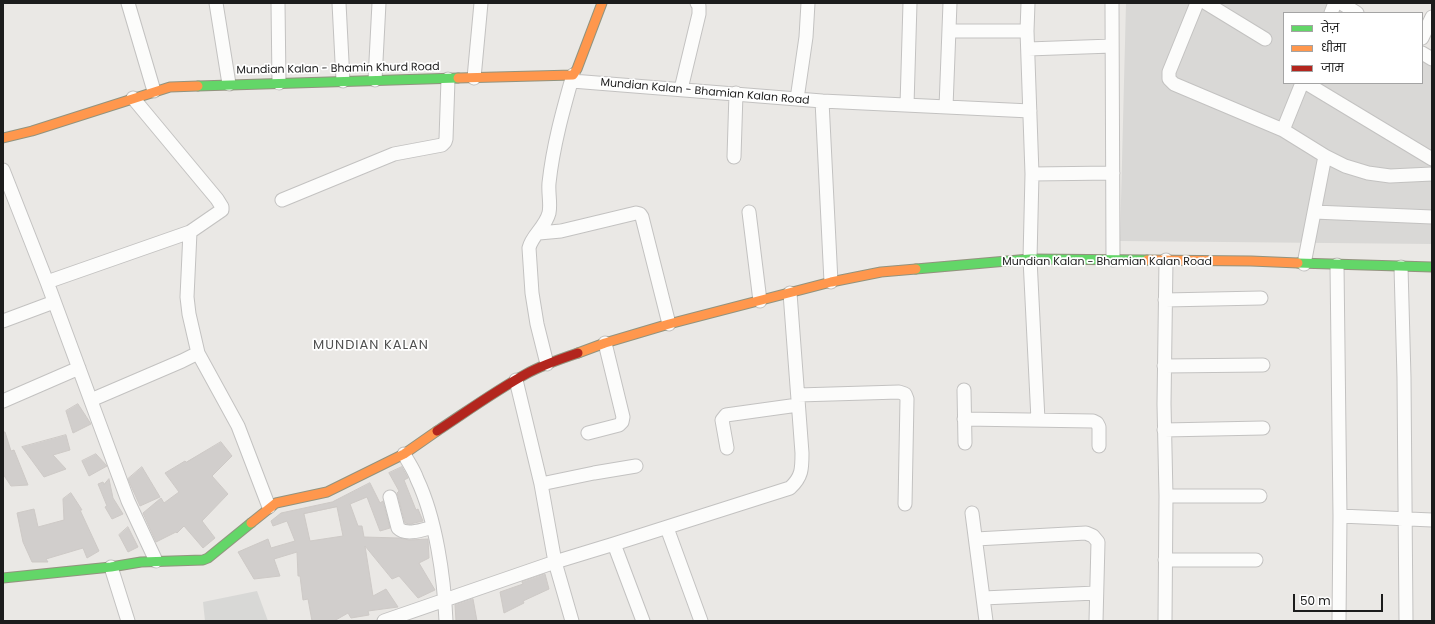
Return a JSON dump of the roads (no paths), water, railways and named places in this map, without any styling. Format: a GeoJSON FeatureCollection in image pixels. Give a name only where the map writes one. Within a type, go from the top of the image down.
{"type":"FeatureCollection","features":[{"type":"Feature","properties":{"kind":"street"},"geometry":{"type":"LineString","coordinates":[[128,3],[154,91]]}},
{"type":"Feature","properties":{"kind":"street"},"geometry":{"type":"LineString","coordinates":[[216,3],[229,84]]}},
{"type":"Feature","properties":{"kind":"street"},"geometry":{"type":"LineString","coordinates":[[278,3],[280,83]]}},
{"type":"Feature","properties":{"kind":"street"},"geometry":{"type":"LineString","coordinates":[[339,3],[343,81]]}},
{"type":"Feature","properties":{"kind":"street"},"geometry":{"type":"LineString","coordinates":[[375,80],[379,3]]}},
{"type":"Feature","properties":{"kind":"street"},"geometry":{"type":"LineString","coordinates":[[474,78],[481,3]]}},
{"type":"Feature","properties":{"kind":"street"},"geometry":{"type":"LineString","coordinates":[[547,364],[537,324],[532,293],[529,248],[544,226],[549,213],[549,184],[553,154],[560,122],[573,78],[602,3]]}},
{"type":"Feature","properties":{"kind":"street"},"geometry":{"type":"LineString","coordinates":[[681,89],[699,14],[699,6],[697,3]]}},
{"type":"Feature","properties":{"kind":"street"},"geometry":{"type":"LineString","coordinates":[[797,99],[806,37],[808,3]]}},
{"type":"Feature","properties":{"kind":"street"},"geometry":{"type":"LineString","coordinates":[[907,105],[910,3]]}},
{"type":"Feature","properties":{"kind":"street"},"geometry":{"type":"LineString","coordinates":[[946,107],[950,3]]}},
{"type":"Feature","properties":{"kind":"street"},"geometry":{"type":"LineString","coordinates":[[1028,3],[1027,31],[1032,174],[1030,260],[1038,420]]}},
{"type":"Feature","properties":{"kind":"street"},"geometry":{"type":"LineString","coordinates":[[1112,3],[1114,260]]}},
{"type":"Feature","properties":{"kind":"street"},"geometry":{"type":"LineString","coordinates":[[1196,3],[1170,72],[1170,79],[1174,84],[1283,130],[1324,156],[1345,166],[1368,174],[1390,176],[1432,174]]}},
{"type":"Feature","properties":{"kind":"street"},"geometry":{"type":"LineString","coordinates":[[1206,3],[1265,39]]}},
{"type":"Feature","properties":{"kind":"street"},"geometry":{"type":"LineString","coordinates":[[1333,12],[1346,6]]}},
{"type":"Feature","properties":{"kind":"street"},"geometry":{"type":"LineString","coordinates":[[1423,36],[1432,16]]}},
{"type":"Feature","properties":{"kind":"street"},"geometry":{"type":"LineString","coordinates":[[949,31],[1027,31]]}},
{"type":"Feature","properties":{"kind":"street"},"geometry":{"type":"LineString","coordinates":[[1028,49],[1112,46]]}},
{"type":"Feature","properties":{"kind":"street"},"geometry":{"type":"LineString","coordinates":[[1423,54],[1432,59]]}},
{"type":"Feature","properties":{"kind":"street","name":"Mundian Kalan - Bhamin Khurd Road"},"geometry":{"type":"LineString","coordinates":[[3,138],[32,131],[154,91],[184,85],[567,76],[573,78]]}},
{"type":"Feature","properties":{"kind":"street","name":"Mundian Kalan - Bhamian Kalan Road"},"geometry":{"type":"LineString","coordinates":[[573,78],[822,101],[831,282],[881,272],[1030,260],[1251,261],[1304,264],[1432,267]]}},
{"type":"Feature","properties":{"kind":"street"},"geometry":{"type":"LineString","coordinates":[[282,200],[394,154],[442,145],[446,139],[448,79]]}},
{"type":"Feature","properties":{"kind":"street"},"geometry":{"type":"LineString","coordinates":[[1283,130],[1302,84]]}},
{"type":"Feature","properties":{"kind":"street"},"geometry":{"type":"LineString","coordinates":[[1308,84],[1432,159]]}},
{"type":"Feature","properties":{"kind":"street"},"geometry":{"type":"LineString","coordinates":[[734,157],[736,93]]}},
{"type":"Feature","properties":{"kind":"street"},"geometry":{"type":"LineString","coordinates":[[47,282],[190,232],[222,210],[222,207],[217,199],[133,98]]}},
{"type":"Feature","properties":{"kind":"street"},"geometry":{"type":"LineString","coordinates":[[822,101],[1030,111]]}},
{"type":"Feature","properties":{"kind":"street"},"geometry":{"type":"LineString","coordinates":[[1304,264],[1324,156]]}},
{"type":"Feature","properties":{"kind":"street"},"geometry":{"type":"LineString","coordinates":[[3,170],[47,282],[128,500],[156,561]]}},
{"type":"Feature","properties":{"kind":"street"},"geometry":{"type":"LineString","coordinates":[[1032,174],[1113,173]]}},
{"type":"Feature","properties":{"kind":"street"},"geometry":{"type":"LineString","coordinates":[[539,233],[561,231],[636,212],[640,214],[670,324]]}},
{"type":"Feature","properties":{"kind":"street"},"geometry":{"type":"LineString","coordinates":[[749,212],[760,301]]}},
{"type":"Feature","properties":{"kind":"street"},"geometry":{"type":"LineString","coordinates":[[1314,212],[1432,217]]}},
{"type":"Feature","properties":{"kind":"street"},"geometry":{"type":"LineString","coordinates":[[190,232],[187,297],[189,314],[198,353],[238,426],[269,507]]}},
{"type":"Feature","properties":{"kind":"street"},"geometry":{"type":"LineString","coordinates":[[1165,621],[1166,496],[1164,366],[1166,260]]}},
{"type":"Feature","properties":{"kind":"street"},"geometry":{"type":"LineString","coordinates":[[1337,265],[1340,516],[1339,621]]}},
{"type":"Feature","properties":{"kind":"street"},"geometry":{"type":"LineString","coordinates":[[1401,267],[1404,364],[1406,621]]}},
{"type":"Feature","properties":{"kind":"street"},"geometry":{"type":"LineString","coordinates":[[3,578],[111,567],[141,562],[203,560],[208,558],[269,507],[280,501],[327,492],[404,454],[497,391],[547,364],[605,343],[670,324],[831,282]]}},
{"type":"Feature","properties":{"kind":"street"},"geometry":{"type":"LineString","coordinates":[[384,621],[555,562],[668,528],[790,488],[798,480],[802,468],[802,453],[790,293]]}},
{"type":"Feature","properties":{"kind":"street"},"geometry":{"type":"LineString","coordinates":[[1165,300],[1261,298]]}},
{"type":"Feature","properties":{"kind":"street"},"geometry":{"type":"LineString","coordinates":[[3,321],[54,302]]}},
{"type":"Feature","properties":{"kind":"street"},"geometry":{"type":"LineString","coordinates":[[588,433],[619,425],[622,422],[623,417],[605,343]]}},
{"type":"Feature","properties":{"kind":"street"},"geometry":{"type":"LineString","coordinates":[[91,400],[198,353]]}},
{"type":"Feature","properties":{"kind":"street"},"geometry":{"type":"LineString","coordinates":[[1164,366],[1263,365]]}},
{"type":"Feature","properties":{"kind":"street"},"geometry":{"type":"LineString","coordinates":[[3,401],[79,368]]}},
{"type":"Feature","properties":{"kind":"street"},"geometry":{"type":"LineString","coordinates":[[516,380],[541,484],[555,562],[572,621]]}},
{"type":"Feature","properties":{"kind":"street"},"geometry":{"type":"LineString","coordinates":[[964,390],[965,443]]}},
{"type":"Feature","properties":{"kind":"street"},"geometry":{"type":"LineString","coordinates":[[727,448],[722,420],[726,415],[798,400],[899,392],[905,394],[907,399],[906,504]]}},
{"type":"Feature","properties":{"kind":"street"},"geometry":{"type":"LineString","coordinates":[[964,419],[1093,421],[1097,423],[1099,427],[1099,446]]}},
{"type":"Feature","properties":{"kind":"street"},"geometry":{"type":"LineString","coordinates":[[1164,430],[1263,428]]}},
{"type":"Feature","properties":{"kind":"street"},"geometry":{"type":"LineString","coordinates":[[404,454],[417,478],[433,528],[440,561],[446,621]]}},
{"type":"Feature","properties":{"kind":"street"},"geometry":{"type":"LineString","coordinates":[[541,484],[636,466]]}},
{"type":"Feature","properties":{"kind":"street"},"geometry":{"type":"LineString","coordinates":[[1166,496],[1260,496]]}},
{"type":"Feature","properties":{"kind":"street"},"geometry":{"type":"LineString","coordinates":[[390,497],[398,528],[401,531],[407,532],[433,528]]}},
{"type":"Feature","properties":{"kind":"street"},"geometry":{"type":"LineString","coordinates":[[972,513],[986,621]]}},
{"type":"Feature","properties":{"kind":"street"},"geometry":{"type":"LineString","coordinates":[[1340,516],[1432,520]]}},
{"type":"Feature","properties":{"kind":"street"},"geometry":{"type":"LineString","coordinates":[[668,528],[701,621]]}},
{"type":"Feature","properties":{"kind":"street"},"geometry":{"type":"LineString","coordinates":[[976,539],[1086,534],[1093,536],[1098,542],[1096,621]]}},
{"type":"Feature","properties":{"kind":"street"},"geometry":{"type":"LineString","coordinates":[[614,544],[643,621]]}},
{"type":"Feature","properties":{"kind":"street"},"geometry":{"type":"LineString","coordinates":[[1165,560],[1256,560]]}},
{"type":"Feature","properties":{"kind":"street"},"geometry":{"type":"LineString","coordinates":[[111,567],[128,621]]}},
{"type":"Feature","properties":{"kind":"street"},"geometry":{"type":"LineString","coordinates":[[983,598],[1096,594]]}},
{"type":"Feature","properties":{"kind":"district","name":"MUNDIAN KALAN"},"geometry":{"type":"Point","coordinates":[371,346]}}]}
